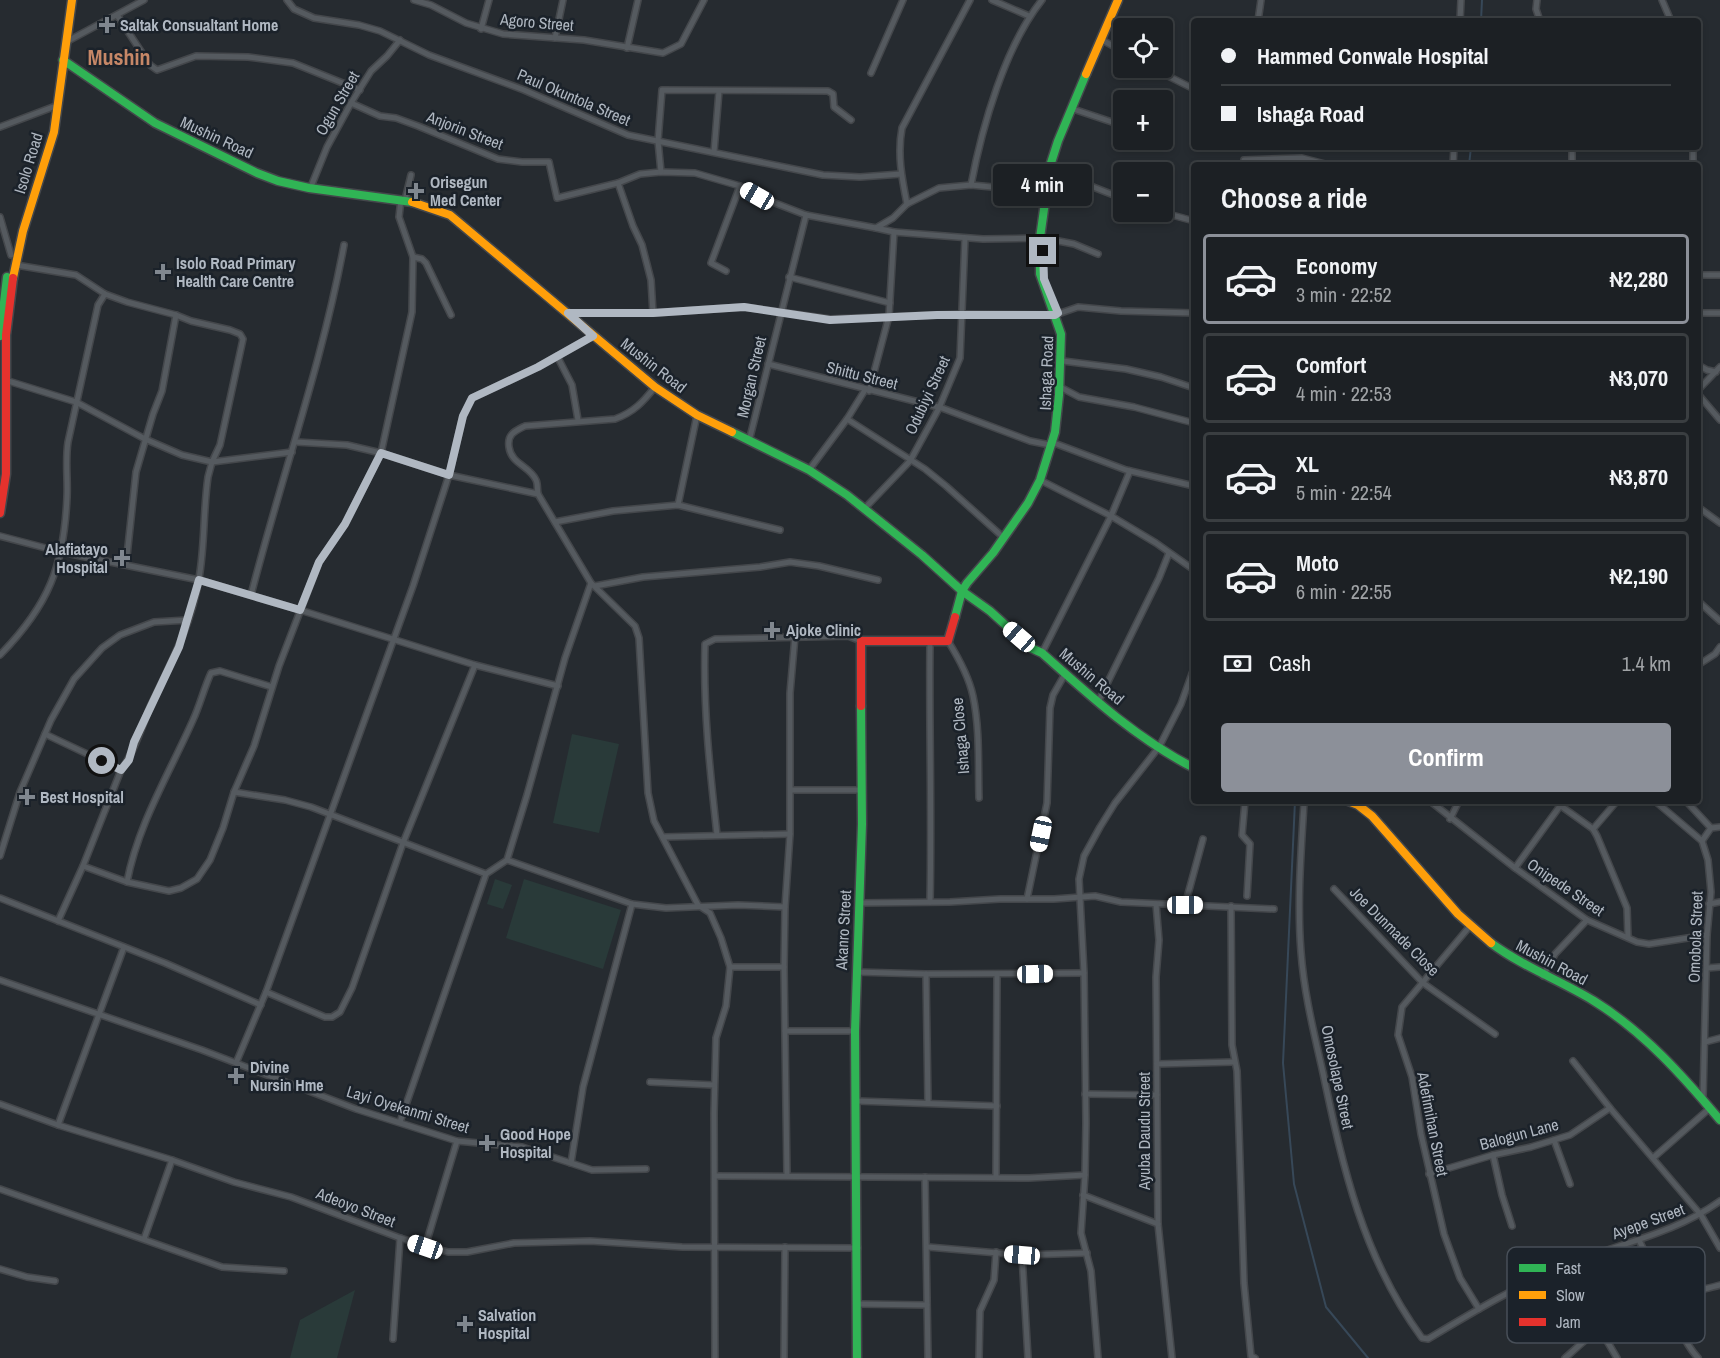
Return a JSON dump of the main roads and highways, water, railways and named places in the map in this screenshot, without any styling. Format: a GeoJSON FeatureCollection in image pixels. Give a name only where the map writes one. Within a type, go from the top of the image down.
{"type":"FeatureCollection","features":[{"type":"Feature","properties":{"kind":"main road","name":"Isolo Road"},"geometry":{"type":"LineString","coordinates":[[0,336],[11,255],[47,138],[66,0]]}},
{"type":"Feature","properties":{"kind":"main road","name":"Isolo Road"},"geometry":{"type":"LineString","coordinates":[[0,513],[6,474],[3,417],[8,317],[16,265],[35,189],[54,132],[72,0]]}},
{"type":"Feature","properties":{"kind":"main road","name":"Ishaga Road"},"geometry":{"type":"LineString","coordinates":[[1042,238],[1052,171],[1064,133],[1076,110],[1120,0]]}},
{"type":"Feature","properties":{"kind":"main road","name":"Ishaga Road"},"geometry":{"type":"LineString","coordinates":[[964,587],[971,585],[1013,532],[1029,507],[1042,481],[1060,417],[1063,330],[1040,274],[1046,192],[1058,141],[1120,0]]}},
{"type":"Feature","properties":{"kind":"main road","name":"Mushin Road"},"geometry":{"type":"LineString","coordinates":[[63,60],[125,104],[170,132],[256,173],[310,189],[403,200],[432,207],[450,215],[655,387],[697,415],[809,470],[865,508],[964,587],[1031,648],[1042,653],[1098,702],[1148,741],[1191,766]]}},
{"type":"Feature","properties":{"kind":"main road","name":"Ishaga Road"},"geometry":{"type":"LineString","coordinates":[[964,587],[1004,538],[1028,503],[1036,489],[1052,444],[1057,414],[1061,343],[1057,314]]}},
{"type":"Feature","properties":{"kind":"main road","name":"Akanro Street"},"geometry":{"type":"LineString","coordinates":[[857,1358],[855,1031],[860,903],[861,641],[948,641],[964,587]]}},
{"type":"Feature","properties":{"kind":"main road","name":"Mushin Road"},"geometry":{"type":"LineString","coordinates":[[1356,804],[1372,816],[1470,926],[1505,955],[1574,990],[1616,1017],[1662,1055],[1716,1113]]}},
{"type":"Feature","properties":{"kind":"waterway"},"geometry":{"type":"LineString","coordinates":[[1481,18],[1482,0]]}},
{"type":"Feature","properties":{"kind":"waterway"},"geometry":{"type":"LineString","coordinates":[[1469,162],[1471,150]]}},
{"type":"Feature","properties":{"kind":"waterway"},"geometry":{"type":"LineString","coordinates":[[1295,804],[1283,1063],[1294,1184],[1326,1307],[1368,1358]]}},
{"type":"Feature","properties":{"kind":"place","name":"Saltak Consualtant Home"},"geometry":{"type":"Point","coordinates":[107,25]}},
{"type":"Feature","properties":{"kind":"place","name":"Orisegun Med Center"},"geometry":{"type":"Point","coordinates":[416,191]}},
{"type":"Feature","properties":{"kind":"place","name":"Isolo Road Primary Health Care Centre"},"geometry":{"type":"Point","coordinates":[163,272]}},
{"type":"Feature","properties":{"kind":"place","name":"Alafiatayo Hospital"},"geometry":{"type":"Point","coordinates":[122,558]}},
{"type":"Feature","properties":{"kind":"place","name":"Ajoke Clinic"},"geometry":{"type":"Point","coordinates":[772,630]}},
{"type":"Feature","properties":{"kind":"place","name":"Best Hospital"},"geometry":{"type":"Point","coordinates":[27,797]}},
{"type":"Feature","properties":{"kind":"place","name":"Divine Nursin Hme"},"geometry":{"type":"Point","coordinates":[236,1076]}},
{"type":"Feature","properties":{"kind":"place","name":"Good Hope Hospital"},"geometry":{"type":"Point","coordinates":[487,1143]}},
{"type":"Feature","properties":{"kind":"place","name":"Salvation Hospital"},"geometry":{"type":"Point","coordinates":[465,1324]}},
{"type":"Feature","properties":{"kind":"district","name":"Mushin"},"geometry":{"type":"Point","coordinates":[119,57]}}]}
